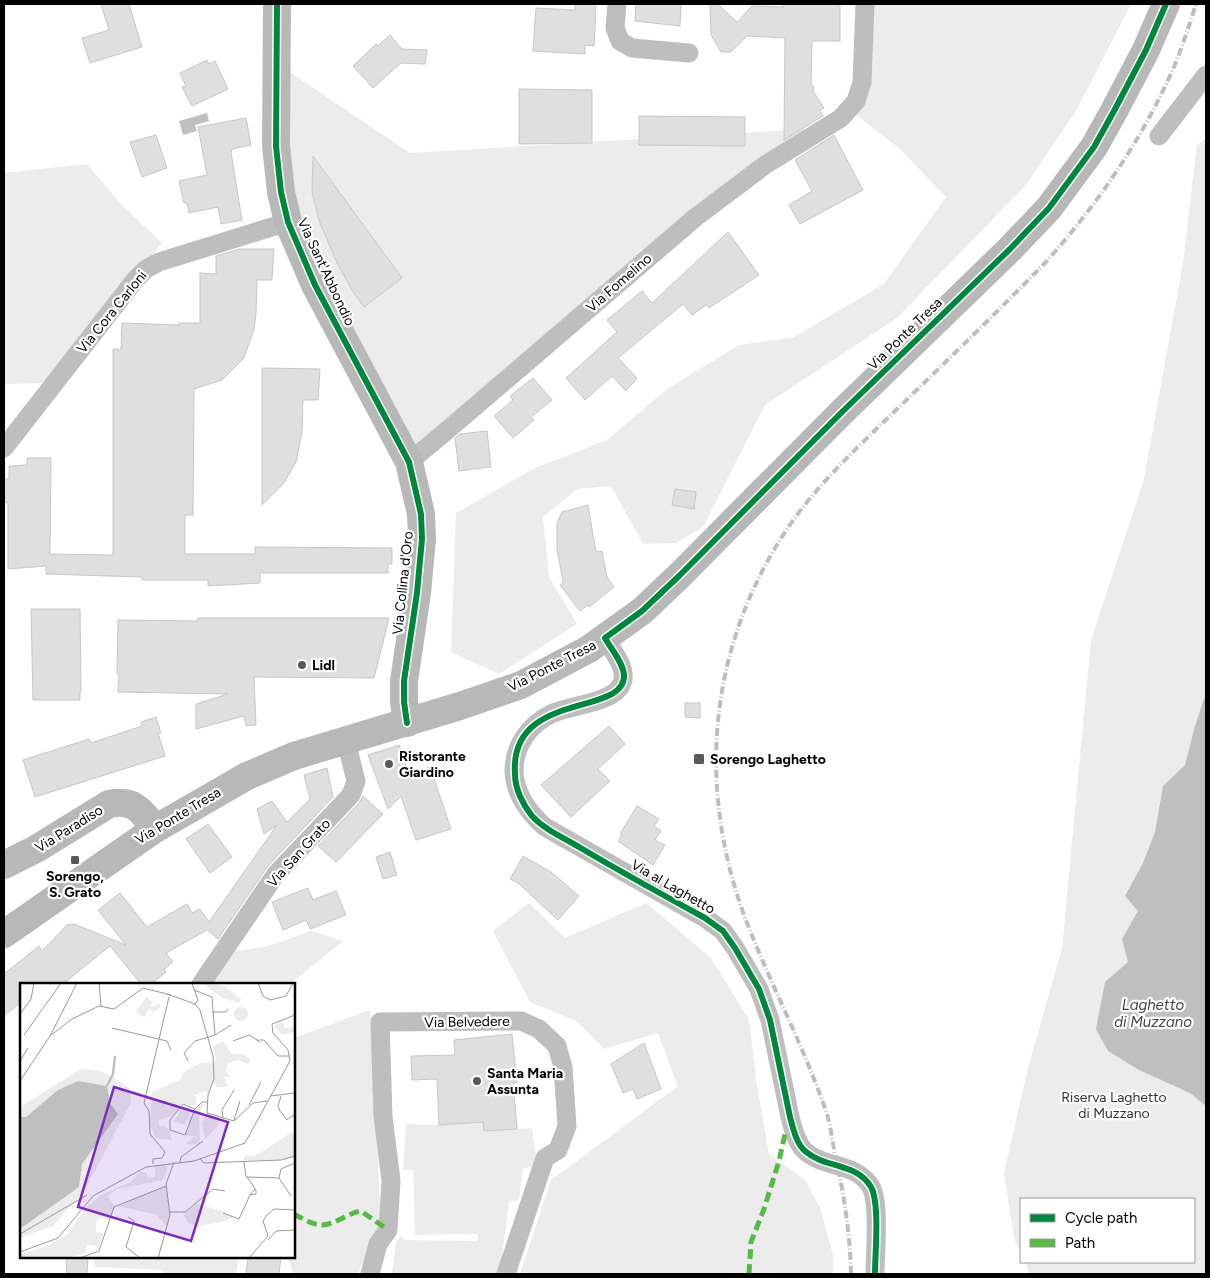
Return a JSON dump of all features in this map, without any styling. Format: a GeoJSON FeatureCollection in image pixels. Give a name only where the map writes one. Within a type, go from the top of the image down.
{"type":"FeatureCollection","features":[{"type":"Feature","properties":{"kind":"main road","name":"Via Sant'Abbondio"},"geometry":{"type":"LineString","coordinates":[[276,4],[276,146],[281,192],[288,222],[315,285],[359,368]]}},
{"type":"Feature","properties":{"kind":"main road","name":"Via Ponte Tresa"},"geometry":{"type":"LineString","coordinates":[[4,934],[155,829],[247,776],[294,756],[495,695],[561,665],[605,638],[642,611],[841,413],[1010,249],[1049,208],[1094,147],[1146,50],[1166,4]]}},
{"type":"Feature","properties":{"kind":"main road","name":"Via Collina d'Oro"},"geometry":{"type":"LineString","coordinates":[[359,368],[408,462],[421,514],[422,539],[417,593],[404,681],[407,723]]}},
{"type":"Feature","properties":{"kind":"main road","name":"Via Paradiso"},"geometry":{"type":"LineString","coordinates":[[4,865],[36,849],[109,804],[130,803],[141,810],[155,829]]}},
{"type":"Feature","properties":{"kind":"street"},"geometry":{"type":"LineString","coordinates":[[617,4],[615,28],[620,41],[632,48],[689,52]]}},
{"type":"Feature","properties":{"kind":"street","name":"Via Fomelino"},"geometry":{"type":"LineString","coordinates":[[408,462],[444,434],[696,217],[765,165],[841,118],[856,101],[862,82],[865,4]]}},
{"type":"Feature","properties":{"kind":"street"},"geometry":{"type":"LineString","coordinates":[[1159,136],[1206,75]]}},
{"type":"Feature","properties":{"kind":"street","name":"Via Cora Carloni"},"geometry":{"type":"LineString","coordinates":[[4,448],[135,280],[146,269],[171,258],[288,222]]}},
{"type":"Feature","properties":{"kind":"street","name":"Via al Laghetto"},"geometry":{"type":"LineString","coordinates":[[605,638],[622,667],[624,674],[621,686],[608,698],[550,714],[529,731],[519,746],[514,765],[515,778],[522,800],[532,816],[545,826],[705,918],[727,936],[759,989],[770,1020],[794,1132],[804,1150],[817,1160],[858,1173],[871,1188],[876,1209],[875,1274]]}},
{"type":"Feature","properties":{"kind":"street","name":"Via San Grato"},"geometry":{"type":"LineString","coordinates":[[202,983],[276,874],[351,795],[356,781],[346,741]]}},
{"type":"Feature","properties":{"kind":"street","name":"Via Belvedere"},"geometry":{"type":"LineString","coordinates":[[370,1274],[378,1244],[388,1230],[391,1182],[383,1116],[380,1022],[521,1021],[539,1029],[557,1046],[563,1067],[567,1126],[558,1150],[544,1158],[506,1274]]}},
{"type":"Feature","properties":{"kind":"green space"},"geometry":{"type":"Polygon","coordinates":[[[865,4],[1131,4],[1076,111],[1025,186],[897,318],[765,405],[703,527],[676,543],[643,544],[611,486],[577,489],[543,517],[549,577],[577,624],[499,674],[451,652],[456,513],[533,469],[607,440],[667,389],[739,345],[794,337],[884,284],[946,197],[901,150],[850,110],[865,4]]]}},
{"type":"Feature","properties":{"kind":"green space"},"geometry":{"type":"Polygon","coordinates":[[[276,63],[410,153],[824,128],[696,217],[409,462],[294,222],[276,63]]]}},
{"type":"Feature","properties":{"kind":"green space","name":"Riserva Laghetto di Muzzano"},"geometry":{"type":"Polygon","coordinates":[[[1206,138],[1206,1274],[1030,1274],[1025,1263],[1195,1263],[1195,1198],[1020,1198],[1020,1252],[1014,1238],[1004,1173],[1028,1068],[1062,948],[1091,640],[1144,479],[1183,263],[1197,145],[1206,138]]]}},
{"type":"Feature","properties":{"kind":"green space"},"geometry":{"type":"Polygon","coordinates":[[[87,164],[120,203],[162,243],[48,383],[4,384],[4,173],[87,164]]]}},
{"type":"Feature","properties":{"kind":"green space"},"geometry":{"type":"Polygon","coordinates":[[[529,903],[565,938],[646,903],[710,957],[749,1019],[756,1079],[769,1154],[805,1180],[820,1208],[833,1255],[833,1274],[520,1274],[551,1180],[678,1086],[658,1033],[604,1049],[578,1022],[530,1002],[493,931],[529,903]]]}},
{"type":"Feature","properties":{"kind":"green space"},"geometry":{"type":"Polygon","coordinates":[[[311,931],[343,941],[291,983],[211,983],[228,952],[266,947],[311,931]]]}},
{"type":"Feature","properties":{"kind":"green space"},"geometry":{"type":"Polygon","coordinates":[[[370,1010],[381,1221],[358,1274],[293,1274],[288,1258],[295,1258],[295,1038],[370,1010]]]}},
{"type":"Feature","properties":{"kind":"green space"},"geometry":{"type":"Polygon","coordinates":[[[483,1122],[484,1131],[532,1128],[536,1157],[533,1167],[523,1168],[519,1200],[509,1201],[500,1273],[392,1274],[396,1242],[401,1236],[405,1240],[477,1241],[478,1234],[415,1235],[413,1170],[403,1170],[406,1124],[439,1125],[483,1122]]]}},
{"type":"Feature","properties":{"kind":"green space"},"geometry":{"type":"Polygon","coordinates":[[[94,1258],[239,1258],[236,1274],[163,1274],[163,1270],[95,1267],[94,1258]]]}},
{"type":"Feature","properties":{"kind":"water"},"geometry":{"type":"Polygon","coordinates":[[[207,113],[209,121],[195,125],[197,131],[183,135],[179,121],[207,113]]]}},
{"type":"Feature","properties":{"kind":"water","name":"Laghetto di Muzzano"},"geometry":{"type":"Polygon","coordinates":[[[1206,693],[1206,1106],[1190,1093],[1139,1070],[1108,1051],[1096,1029],[1105,982],[1128,962],[1122,939],[1138,911],[1125,896],[1143,863],[1155,832],[1163,786],[1185,765],[1206,693]]]}},
{"type":"Feature","properties":{"kind":"building"},"geometry":{"type":"Polygon","coordinates":[[[101,4],[129,4],[142,47],[90,63],[82,38],[109,30],[101,4]]]}},
{"type":"Feature","properties":{"kind":"building"},"geometry":{"type":"Polygon","coordinates":[[[575,4],[596,4],[594,46],[585,45],[585,54],[533,51],[536,8],[575,10],[575,4]]]}},
{"type":"Feature","properties":{"kind":"building"},"geometry":{"type":"Polygon","coordinates":[[[636,4],[681,4],[680,26],[635,21],[636,4]]]}},
{"type":"Feature","properties":{"kind":"building"},"geometry":{"type":"Polygon","coordinates":[[[710,4],[718,4],[737,22],[752,6],[783,7],[783,4],[838,4],[840,6],[840,41],[812,41],[811,83],[814,88],[813,91],[824,108],[820,110],[823,116],[784,140],[785,38],[747,36],[731,52],[721,52],[711,35],[710,4]]]}},
{"type":"Feature","properties":{"kind":"building"},"geometry":{"type":"Polygon","coordinates":[[[390,35],[402,49],[427,50],[425,64],[401,63],[373,88],[353,66],[376,44],[378,46],[390,35]]]}},
{"type":"Feature","properties":{"kind":"building"},"geometry":{"type":"Polygon","coordinates":[[[207,60],[209,64],[215,61],[228,89],[192,106],[182,87],[186,86],[180,73],[207,60]]]}},
{"type":"Feature","properties":{"kind":"building"},"geometry":{"type":"Polygon","coordinates":[[[519,89],[592,90],[592,143],[519,144],[519,89]]]}},
{"type":"Feature","properties":{"kind":"building"},"geometry":{"type":"Polygon","coordinates":[[[639,116],[745,117],[745,146],[639,145],[639,116]]]}},
{"type":"Feature","properties":{"kind":"building"},"geometry":{"type":"Polygon","coordinates":[[[246,118],[251,145],[232,149],[231,152],[242,220],[221,224],[218,207],[189,213],[187,203],[184,203],[179,181],[207,175],[198,127],[246,118]]]}},
{"type":"Feature","properties":{"kind":"building"},"geometry":{"type":"Polygon","coordinates":[[[156,135],[167,168],[142,177],[130,142],[156,135]]]}},
{"type":"Feature","properties":{"kind":"building"},"geometry":{"type":"Polygon","coordinates":[[[834,135],[863,190],[800,224],[789,205],[812,191],[795,160],[834,135]]]}},
{"type":"Feature","properties":{"kind":"building"},"geometry":{"type":"Polygon","coordinates":[[[313,156],[402,278],[364,307],[338,265],[320,223],[312,192],[313,156]]]}},
{"type":"Feature","properties":{"kind":"building"},"geometry":{"type":"Polygon","coordinates":[[[728,232],[759,275],[709,308],[706,305],[692,315],[683,304],[618,358],[637,378],[626,391],[612,376],[585,400],[566,378],[617,332],[607,320],[642,291],[652,303],[728,232]]]}},
{"type":"Feature","properties":{"kind":"building"},"geometry":{"type":"Polygon","coordinates":[[[239,249],[274,249],[272,280],[257,280],[254,329],[244,358],[222,380],[194,389],[193,515],[185,515],[185,554],[255,554],[255,547],[392,548],[392,564],[388,564],[388,573],[260,573],[260,583],[208,586],[208,580],[142,580],[142,577],[46,574],[46,566],[8,569],[8,503],[4,502],[4,479],[9,479],[9,466],[27,465],[27,458],[51,458],[50,554],[113,555],[113,349],[121,349],[122,323],[179,325],[179,323],[200,323],[200,273],[216,274],[216,256],[239,249]]]}},
{"type":"Feature","properties":{"kind":"building"},"geometry":{"type":"Polygon","coordinates":[[[262,368],[320,369],[318,400],[303,400],[302,433],[296,462],[284,483],[262,505],[262,368]]]}},
{"type":"Feature","properties":{"kind":"building"},"geometry":{"type":"Polygon","coordinates":[[[533,378],[552,400],[531,417],[534,420],[513,438],[494,416],[513,400],[510,396],[533,378]]]}},
{"type":"Feature","properties":{"kind":"building"},"geometry":{"type":"Polygon","coordinates":[[[487,431],[491,467],[459,471],[455,438],[460,434],[487,431]]]}},
{"type":"Feature","properties":{"kind":"building"},"geometry":{"type":"Polygon","coordinates":[[[675,489],[696,492],[694,509],[672,505],[675,489]]]}},
{"type":"Feature","properties":{"kind":"building"},"geometry":{"type":"Polygon","coordinates":[[[588,505],[596,552],[602,551],[607,577],[614,587],[589,607],[588,605],[580,611],[560,585],[563,582],[557,549],[557,523],[562,512],[588,505]]]}},
{"type":"Feature","properties":{"kind":"building"},"geometry":{"type":"Polygon","coordinates":[[[31,609],[80,609],[80,700],[33,700],[31,609]]]}},
{"type":"Feature","properties":{"kind":"building"},"geometry":{"type":"Polygon","coordinates":[[[198,618],[389,618],[374,678],[254,677],[256,725],[246,726],[244,716],[196,729],[196,704],[228,694],[118,692],[119,674],[117,674],[118,620],[197,621],[198,618]]]}},
{"type":"Feature","properties":{"kind":"building"},"geometry":{"type":"Polygon","coordinates":[[[685,703],[700,703],[700,718],[685,717],[685,703]]]}},
{"type":"Feature","properties":{"kind":"building"},"geometry":{"type":"Polygon","coordinates":[[[156,717],[161,733],[158,733],[165,756],[35,797],[23,760],[89,739],[91,743],[142,726],[141,722],[156,717]]]}},
{"type":"Feature","properties":{"kind":"building"},"geometry":{"type":"Polygon","coordinates":[[[609,726],[625,744],[598,769],[610,781],[571,817],[541,785],[609,726]]]}},
{"type":"Feature","properties":{"kind":"building"},"geometry":{"type":"Polygon","coordinates":[[[399,745],[409,774],[430,767],[451,829],[416,840],[401,796],[388,809],[368,755],[399,745]]]}},
{"type":"Feature","properties":{"kind":"building"},"geometry":{"type":"Polygon","coordinates":[[[327,768],[333,797],[268,866],[218,939],[207,930],[166,953],[173,962],[164,969],[166,972],[152,983],[140,983],[110,946],[64,983],[20,983],[20,1003],[4,1016],[4,974],[39,946],[42,951],[67,925],[74,924],[126,945],[98,910],[120,893],[147,927],[187,904],[192,913],[200,909],[209,922],[277,825],[264,834],[257,809],[272,801],[287,822],[310,799],[304,775],[327,768]]]}},
{"type":"Feature","properties":{"kind":"building"},"geometry":{"type":"Polygon","coordinates":[[[363,796],[383,814],[336,862],[318,846],[359,803],[363,796]]]}},
{"type":"Feature","properties":{"kind":"building"},"geometry":{"type":"Polygon","coordinates":[[[637,806],[659,819],[654,826],[661,831],[655,840],[665,845],[653,865],[618,841],[622,835],[620,834],[637,806]]]}},
{"type":"Feature","properties":{"kind":"building"},"geometry":{"type":"Polygon","coordinates":[[[208,824],[232,857],[210,873],[186,839],[208,824]]]}},
{"type":"Feature","properties":{"kind":"building"},"geometry":{"type":"Polygon","coordinates":[[[390,852],[397,875],[383,879],[376,857],[390,852]]]}},
{"type":"Feature","properties":{"kind":"building"},"geometry":{"type":"Polygon","coordinates":[[[523,856],[551,872],[579,896],[558,920],[518,883],[510,879],[523,856]]]}},
{"type":"Feature","properties":{"kind":"building"},"geometry":{"type":"Polygon","coordinates":[[[308,888],[313,900],[336,891],[346,915],[310,929],[306,920],[283,930],[272,902],[308,888]]]}},
{"type":"Feature","properties":{"kind":"building","name":"Santa Maria Assunta"},"geometry":{"type":"Polygon","coordinates":[[[512,1034],[517,1083],[513,1082],[517,1129],[484,1131],[483,1122],[439,1125],[437,1079],[412,1080],[411,1056],[455,1055],[454,1040],[512,1034]]]}},
{"type":"Feature","properties":{"kind":"building"},"geometry":{"type":"Polygon","coordinates":[[[644,1043],[661,1089],[637,1099],[633,1089],[623,1093],[611,1064],[644,1043]]]}},
{"type":"Feature","properties":{"kind":"building"},"geometry":{"type":"Polygon","coordinates":[[[66,1258],[88,1258],[87,1274],[67,1274],[66,1258]]]}},
{"type":"Feature","properties":{"kind":"building"},"geometry":{"type":"Polygon","coordinates":[[[248,1258],[281,1258],[279,1274],[246,1274],[248,1258]]]}},
{"type":"Feature","properties":{"kind":"railway"},"geometry":{"type":"LineString","coordinates":[[851,1274],[846,1214],[830,1124],[810,1068],[751,933],[733,880],[721,827],[716,774],[718,720],[727,668],[742,616],[765,567],[805,504],[856,449],[1045,263],[1083,218],[1117,171],[1161,95],[1173,69],[1196,4]]}},
{"type":"Feature","properties":{"kind":"marked path"},"geometry":{"type":"LineString","coordinates":[[749,1274],[751,1242],[764,1209],[779,1161],[785,1134]]}},
{"type":"Feature","properties":{"kind":"marked path"},"geometry":{"type":"LineString","coordinates":[[295,1215],[307,1221],[325,1225],[361,1211],[388,1230]]}},
{"type":"Feature","properties":{"kind":"cycle path"},"geometry":{"type":"LineString","coordinates":[[277,4],[276,146],[281,192],[288,222],[315,285],[409,462],[421,514],[422,539],[417,593],[404,681],[407,723]]}},
{"type":"Feature","properties":{"kind":"cycle path"},"geometry":{"type":"LineString","coordinates":[[875,1274],[876,1216],[874,1194],[871,1187],[857,1173],[813,1157],[799,1144],[790,1117],[770,1020],[759,989],[735,948],[723,931],[705,918],[537,821],[526,807],[516,785],[515,774],[518,747],[530,729],[547,717],[607,696],[620,688],[624,675],[623,670],[605,638],[642,611],[679,576],[841,413],[1010,249],[1049,208],[1094,147],[1146,50],[1166,4]]}},
{"type":"Feature","properties":{"kind":"place","name":"Lidl"},"geometry":{"type":"Point","coordinates":[302,665]}},
{"type":"Feature","properties":{"kind":"place","name":"Sorengo Laghetto"},"geometry":{"type":"Point","coordinates":[699,759]}},
{"type":"Feature","properties":{"kind":"place","name":"Ristorante Giardino"},"geometry":{"type":"Point","coordinates":[389,764]}},
{"type":"Feature","properties":{"kind":"place","name":"Sorengo, S. Grato"},"geometry":{"type":"Point","coordinates":[75,860]}},
{"type":"Feature","properties":{"kind":"place","name":"Santa Maria Assunta"},"geometry":{"type":"Point","coordinates":[477,1081]}}]}
